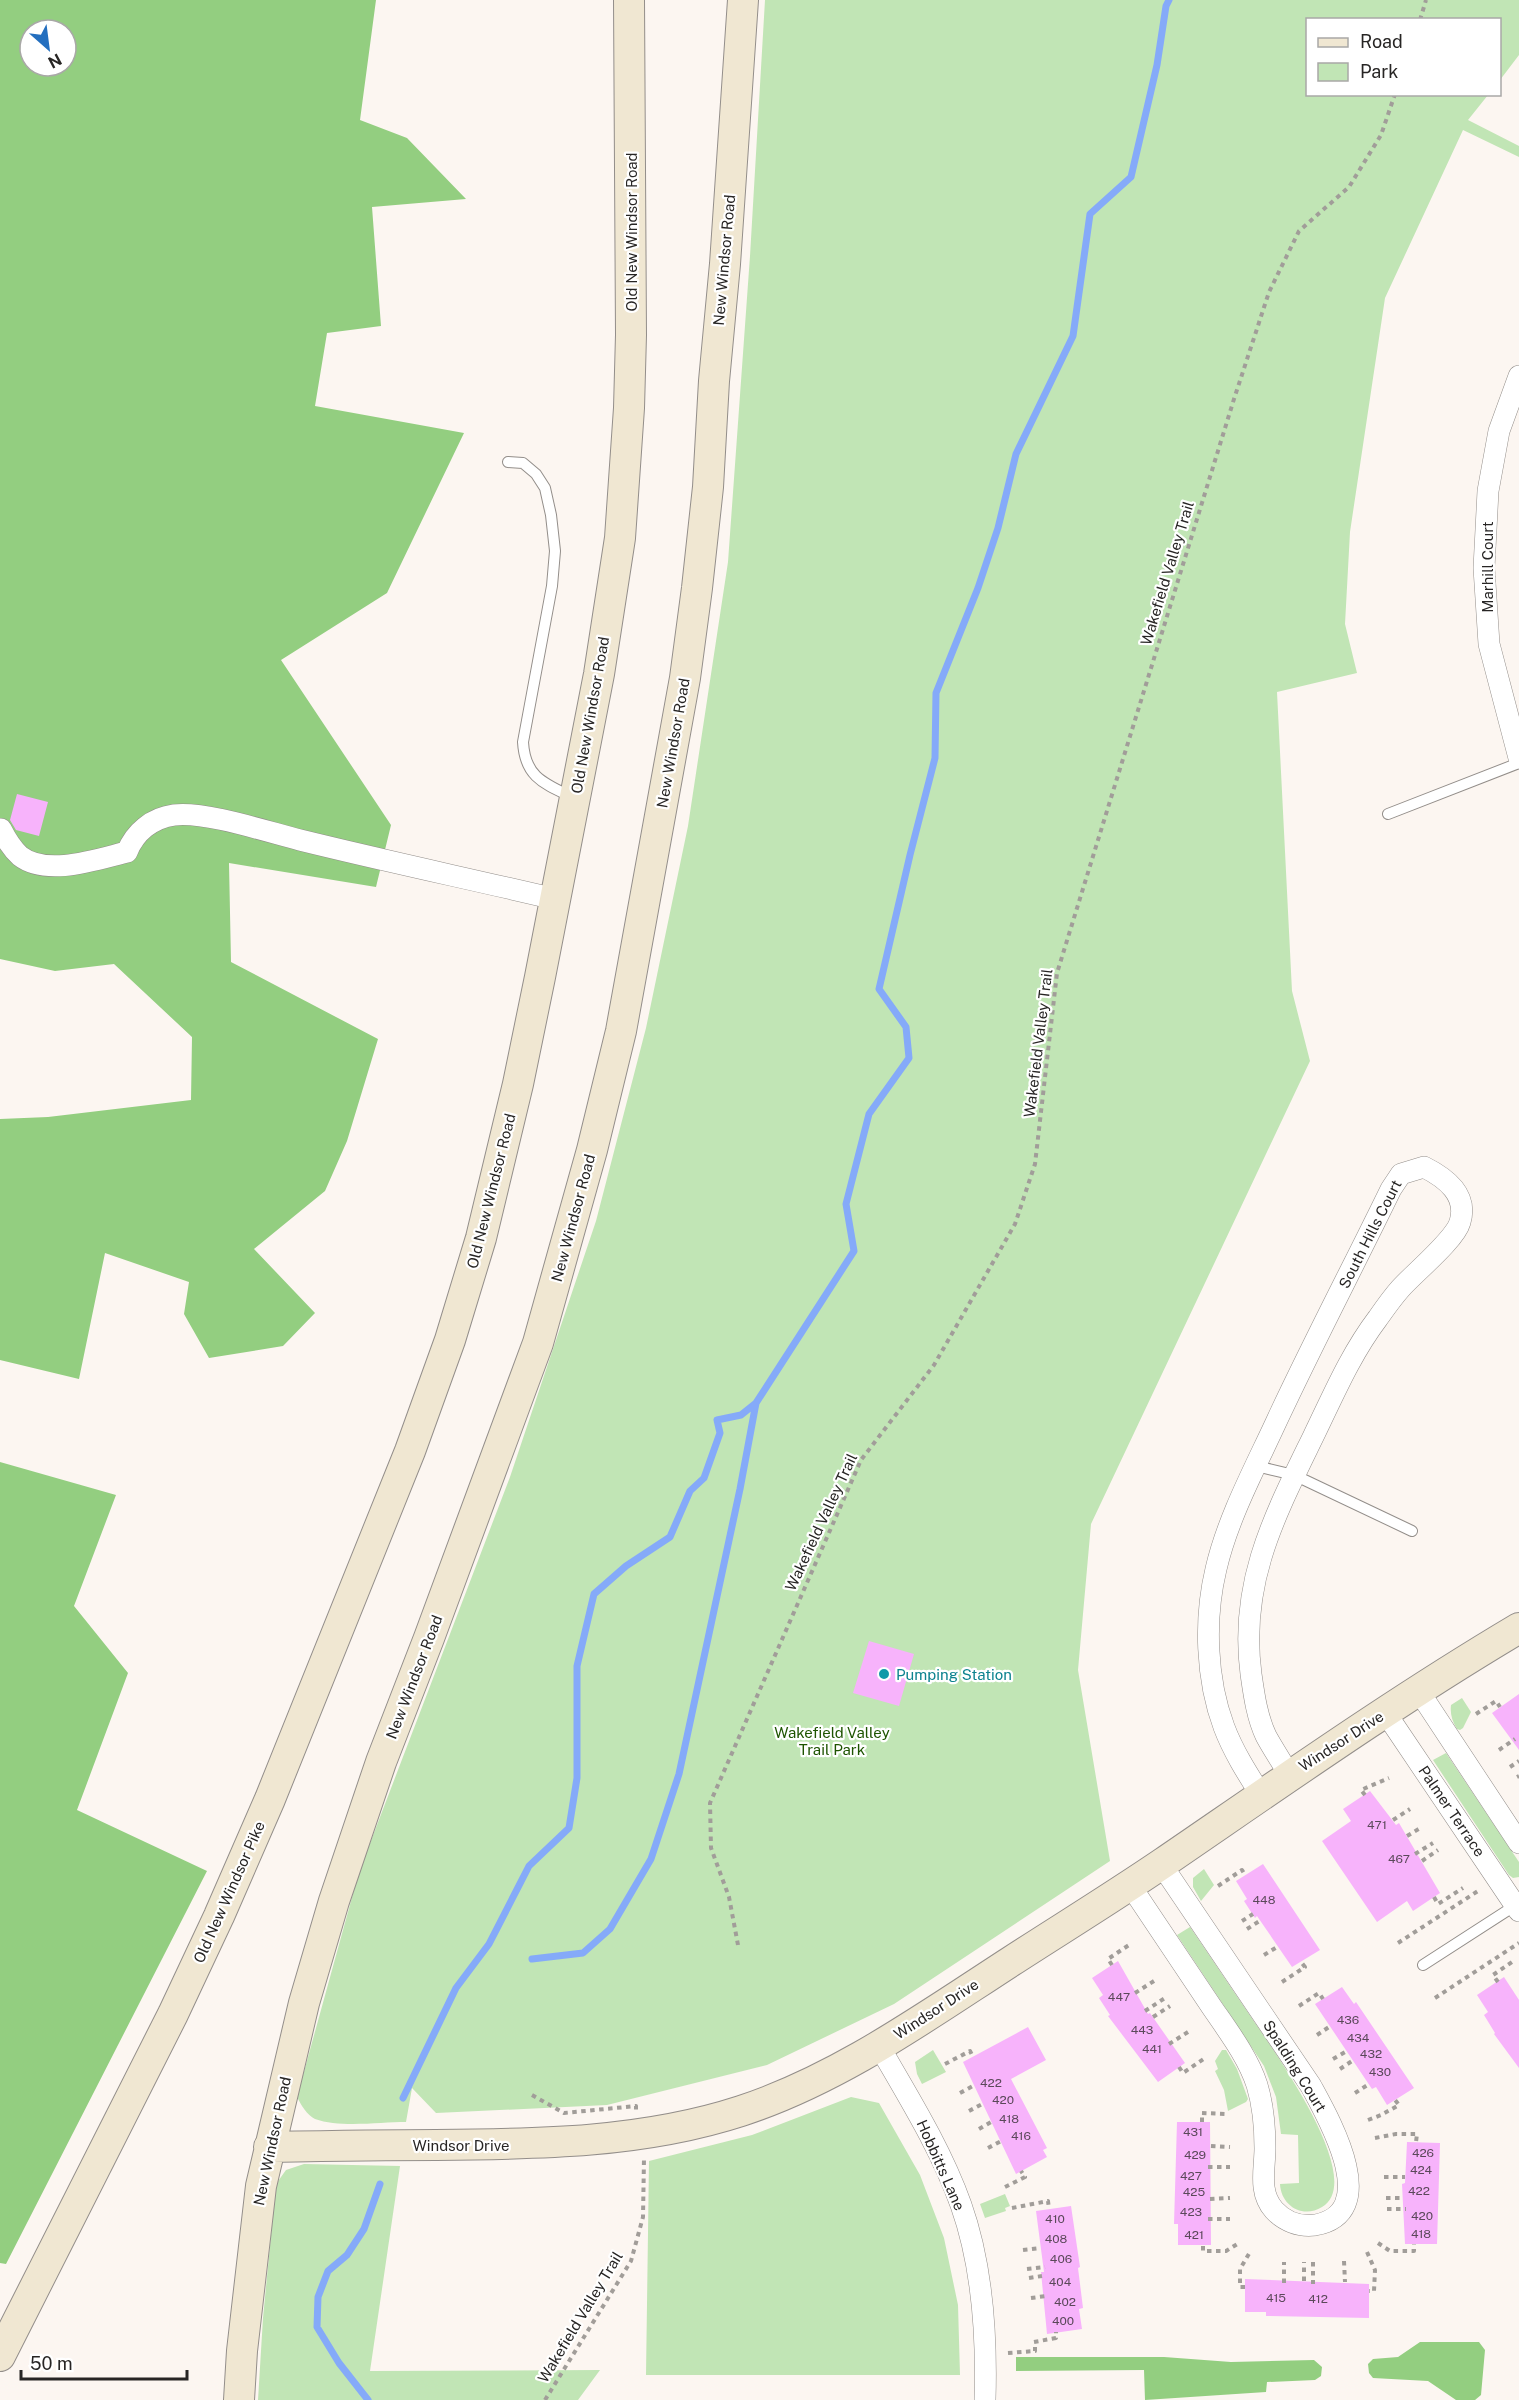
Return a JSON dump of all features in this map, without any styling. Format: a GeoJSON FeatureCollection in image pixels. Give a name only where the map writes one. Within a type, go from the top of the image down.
{"type":"FeatureCollection","features":[{"type":"Feature","properties":{"kind":"street","name":"Old New Windsor Road"},"geometry":{"type":"LineString","coordinates":[[424,1413],[481,1238],[519,1084],[599,674],[620,538],[629,408],[631,335],[630,0]]}},
{"type":"Feature","properties":{"kind":"street","name":"New Windsor Road"},"geometry":{"type":"LineString","coordinates":[[239,2400],[242,2351],[261,2186],[268,2147],[304,2003],[334,1901],[381,1762],[538,1343],[592,1150],[621,1031],[685,678],[698,577],[708,487],[743,0]]}},
{"type":"Feature","properties":{"kind":"street","name":"Marhill Court"},"geometry":{"type":"LineString","coordinates":[[1519,376],[1499,431],[1488,491],[1484,568],[1489,644],[1519,758]]}},
{"type":"Feature","properties":{"kind":"street"},"geometry":{"type":"LineString","coordinates":[[1,829],[10,845],[22,857],[49,866],[78,864],[127,852],[133,837],[158,819],[175,814],[218,819],[376,858],[555,898]]}},
{"type":"Feature","properties":{"kind":"street","name":"South Hills Court"},"geometry":{"type":"LineString","coordinates":[[1261,1795],[1240,1761],[1224,1726],[1215,1689],[1209,1644],[1216,1570],[1226,1536],[1256,1466],[1391,1189],[1401,1174],[1424,1167],[1451,1185],[1460,1196],[1463,1209],[1460,1225],[1399,1290],[1369,1329],[1350,1360],[1268,1534],[1253,1583],[1248,1616],[1253,1692],[1266,1735],[1289,1775]]}},
{"type":"Feature","properties":{"kind":"street","name":"Old New Windsor Pike"},"geometry":{"type":"LineString","coordinates":[[0,2356],[173,2014],[219,1916],[270,1799],[424,1413]]}},
{"type":"Feature","properties":{"kind":"street","name":"Windsor Drive"},"geometry":{"type":"LineString","coordinates":[[268,2147],[522,2144],[588,2140],[639,2134],[742,2111],[811,2081],[879,2046],[1130,1885],[1289,1775],[1418,1690],[1519,1628]]}},
{"type":"Feature","properties":{"kind":"street"},"geometry":{"type":"LineString","coordinates":[[1418,1690],[1519,1843]]}},
{"type":"Feature","properties":{"kind":"street","name":"Palmer Terrace"},"geometry":{"type":"LineString","coordinates":[[1385,1712],[1518,1906]]}},
{"type":"Feature","properties":{"kind":"street","name":"Spalding Court"},"geometry":{"type":"LineString","coordinates":[[1130,1885],[1230,2034],[1252,2072],[1264,2119],[1263,2181],[1265,2196],[1273,2209],[1284,2219],[1298,2225],[1326,2222],[1338,2214],[1349,2192],[1341,2149],[1328,2119],[1311,2086],[1161,1864]]}},
{"type":"Feature","properties":{"kind":"street","name":"Hobbitts Lane"},"geometry":{"type":"LineString","coordinates":[[879,2046],[941,2158],[962,2206],[974,2247],[982,2295],[985,2400]]}},
{"type":"Feature","properties":{"kind":"lane"},"geometry":{"type":"LineString","coordinates":[[508,462],[523,463],[536,474],[545,488],[555,551],[552,586],[523,742],[524,757],[530,771],[542,783],[574,798]]}},
{"type":"Feature","properties":{"kind":"lane"},"geometry":{"type":"LineString","coordinates":[[1388,814],[1519,763]]}},
{"type":"Feature","properties":{"kind":"lane"},"geometry":{"type":"LineString","coordinates":[[1256,1466],[1294,1475],[1412,1531]]}},
{"type":"Feature","properties":{"kind":"lane"},"geometry":{"type":"LineString","coordinates":[[1423,1965],[1518,1906]]}},
{"type":"Feature","properties":{"kind":"path"},"geometry":{"type":"LineString","coordinates":[[1421,18],[1426,0]]}},
{"type":"Feature","properties":{"kind":"path","name":"Wakefield Valley Trail"},"geometry":{"type":"LineString","coordinates":[[738,1945],[729,1897],[711,1848],[710,1803],[861,1460],[934,1365],[1015,1224],[1035,1164],[1057,973],[1269,292],[1299,231],[1349,187],[1381,135],[1394,96]]}},
{"type":"Feature","properties":{"kind":"path"},"geometry":{"type":"LineString","coordinates":[[1476,1714],[1496,1701],[1500,1707]]}},
{"type":"Feature","properties":{"kind":"path"},"geometry":{"type":"LineString","coordinates":[[1499,1750],[1515,1739]]}},
{"type":"Feature","properties":{"kind":"path"},"geometry":{"type":"LineString","coordinates":[[1510,1767],[1519,1761]]}},
{"type":"Feature","properties":{"kind":"path"},"geometry":{"type":"LineString","coordinates":[[1365,1795],[1361,1790],[1389,1778]]}},
{"type":"Feature","properties":{"kind":"path"},"geometry":{"type":"LineString","coordinates":[[1393,1820],[1410,1809]]}},
{"type":"Feature","properties":{"kind":"path"},"geometry":{"type":"LineString","coordinates":[[1407,1836],[1422,1827]]}},
{"type":"Feature","properties":{"kind":"path"},"geometry":{"type":"LineString","coordinates":[[1415,1854],[1432,1843]]}},
{"type":"Feature","properties":{"kind":"path"},"geometry":{"type":"LineString","coordinates":[[1422,1861],[1438,1851]]}},
{"type":"Feature","properties":{"kind":"path"},"geometry":{"type":"LineString","coordinates":[[1218,1886],[1242,1870],[1245,1875]]}},
{"type":"Feature","properties":{"kind":"path"},"geometry":{"type":"LineString","coordinates":[[1398,1943],[1489,1884]]}},
{"type":"Feature","properties":{"kind":"path"},"geometry":{"type":"LineString","coordinates":[[1434,1897],[1438,1904],[1463,1888]]}},
{"type":"Feature","properties":{"kind":"path"},"geometry":{"type":"LineString","coordinates":[[1242,1921],[1253,1914]]}},
{"type":"Feature","properties":{"kind":"path"},"geometry":{"type":"LineString","coordinates":[[1247,1929],[1262,1920]]}},
{"type":"Feature","properties":{"kind":"path"},"geometry":{"type":"LineString","coordinates":[[1435,1998],[1519,1943]]}},
{"type":"Feature","properties":{"kind":"path"},"geometry":{"type":"LineString","coordinates":[[1112,1965],[1108,1959],[1129,1945]]}},
{"type":"Feature","properties":{"kind":"path"},"geometry":{"type":"LineString","coordinates":[[1264,1955],[1277,1947]]}},
{"type":"Feature","properties":{"kind":"path"},"geometry":{"type":"LineString","coordinates":[[1282,1982],[1305,1967],[1301,1962]]}},
{"type":"Feature","properties":{"kind":"path"},"geometry":{"type":"LineString","coordinates":[[1498,1982],[1493,1975],[1512,1962]]}},
{"type":"Feature","properties":{"kind":"path"},"geometry":{"type":"LineString","coordinates":[[1135,1993],[1154,1981]]}},
{"type":"Feature","properties":{"kind":"path"},"geometry":{"type":"LineString","coordinates":[[1299,2006],[1319,1993],[1323,1999]]}},
{"type":"Feature","properties":{"kind":"path"},"geometry":{"type":"LineString","coordinates":[[1144,2011],[1165,1998]]}},
{"type":"Feature","properties":{"kind":"path"},"geometry":{"type":"LineString","coordinates":[[1153,2017],[1170,2006]]}},
{"type":"Feature","properties":{"kind":"path"},"geometry":{"type":"LineString","coordinates":[[1317,2035],[1332,2025]]}},
{"type":"Feature","properties":{"kind":"path"},"geometry":{"type":"LineString","coordinates":[[1169,2044],[1188,2032]]}},
{"type":"Feature","properties":{"kind":"path"},"geometry":{"type":"LineString","coordinates":[[945,2064],[970,2051],[973,2057]]}},
{"type":"Feature","properties":{"kind":"path"},"geometry":{"type":"LineString","coordinates":[[1333,2059],[1347,2051]]}},
{"type":"Feature","properties":{"kind":"path"},"geometry":{"type":"LineString","coordinates":[[1179,2067],[1183,2073],[1205,2058]]}},
{"type":"Feature","properties":{"kind":"path"},"geometry":{"type":"LineString","coordinates":[[1340,2068],[1355,2059]]}},
{"type":"Feature","properties":{"kind":"path"},"geometry":{"type":"LineString","coordinates":[[1355,2093],[1369,2084]]}},
{"type":"Feature","properties":{"kind":"path"},"geometry":{"type":"LineString","coordinates":[[960,2093],[973,2086]]}},
{"type":"Feature","properties":{"kind":"path","name":"Wakefield Valley Trail"},"geometry":{"type":"LineString","coordinates":[[532,2095],[564,2114],[636,2106],[645,2163],[643,2217],[631,2261],[545,2400]]}},
{"type":"Feature","properties":{"kind":"path"},"geometry":{"type":"LineString","coordinates":[[1368,2120],[1399,2104],[1395,2100]]}},
{"type":"Feature","properties":{"kind":"path"},"geometry":{"type":"LineString","coordinates":[[969,2111],[984,2103]]}},
{"type":"Feature","properties":{"kind":"path"},"geometry":{"type":"LineString","coordinates":[[1202,2122],[1202,2113],[1227,2114]]}},
{"type":"Feature","properties":{"kind":"path"},"geometry":{"type":"LineString","coordinates":[[979,2129],[992,2122]]}},
{"type":"Feature","properties":{"kind":"path"},"geometry":{"type":"LineString","coordinates":[[1375,2138],[1396,2134],[1417,2134],[1416,2142]]}},
{"type":"Feature","properties":{"kind":"path"},"geometry":{"type":"LineString","coordinates":[[988,2148],[1003,2140]]}},
{"type":"Feature","properties":{"kind":"path"},"geometry":{"type":"LineString","coordinates":[[1211,2146],[1230,2147]]}},
{"type":"Feature","properties":{"kind":"path"},"geometry":{"type":"LineString","coordinates":[[1208,2167],[1230,2167]]}},
{"type":"Feature","properties":{"kind":"path"},"geometry":{"type":"LineString","coordinates":[[1005,2187],[1024,2177],[1021,2171]]}},
{"type":"Feature","properties":{"kind":"path"},"geometry":{"type":"LineString","coordinates":[[1384,2177],[1405,2177]]}},
{"type":"Feature","properties":{"kind":"path"},"geometry":{"type":"LineString","coordinates":[[1210,2199],[1230,2198]]}},
{"type":"Feature","properties":{"kind":"path"},"geometry":{"type":"LineString","coordinates":[[1386,2198],[1402,2198]]}},
{"type":"Feature","properties":{"kind":"path"},"geometry":{"type":"LineString","coordinates":[[1012,2208],[1048,2201],[1049,2209]]}},
{"type":"Feature","properties":{"kind":"path"},"geometry":{"type":"LineString","coordinates":[[1387,2209],[1406,2209]]}},
{"type":"Feature","properties":{"kind":"path"},"geometry":{"type":"LineString","coordinates":[[1208,2219],[1230,2219]]}},
{"type":"Feature","properties":{"kind":"path"},"geometry":{"type":"LineString","coordinates":[[1203,2246],[1203,2251],[1226,2251],[1239,2243]]}},
{"type":"Feature","properties":{"kind":"path"},"geometry":{"type":"LineString","coordinates":[[1378,2243],[1390,2251],[1414,2251],[1414,2244]]}},
{"type":"Feature","properties":{"kind":"path"},"geometry":{"type":"LineString","coordinates":[[1023,2250],[1040,2248]]}},
{"type":"Feature","properties":{"kind":"path"},"geometry":{"type":"LineString","coordinates":[[1245,2287],[1240,2287],[1240,2269],[1250,2252]]}},
{"type":"Feature","properties":{"kind":"path"},"geometry":{"type":"LineString","coordinates":[[1367,2252],[1375,2270],[1374,2291],[1369,2291]]}},
{"type":"Feature","properties":{"kind":"path"},"geometry":{"type":"LineString","coordinates":[[1344,2261],[1345,2282]]}},
{"type":"Feature","properties":{"kind":"path"},"geometry":{"type":"LineString","coordinates":[[1284,2262],[1284,2283]]}},
{"type":"Feature","properties":{"kind":"path"},"geometry":{"type":"LineString","coordinates":[[1304,2262],[1304,2281]]}},
{"type":"Feature","properties":{"kind":"path"},"geometry":{"type":"LineString","coordinates":[[1312,2262],[1313,2284]]}},
{"type":"Feature","properties":{"kind":"path"},"geometry":{"type":"LineString","coordinates":[[1027,2270],[1045,2267]]}},
{"type":"Feature","properties":{"kind":"path"},"geometry":{"type":"LineString","coordinates":[[1029,2278],[1042,2276]]}},
{"type":"Feature","properties":{"kind":"path"},"geometry":{"type":"LineString","coordinates":[[1031,2298],[1046,2296]]}},
{"type":"Feature","properties":{"kind":"path"},"geometry":{"type":"LineString","coordinates":[[1008,2362],[1008,2352],[1035,2351],[1034,2345],[1056,2338],[1056,2332]]}},
{"type":"Feature","properties":{"kind":"green space"},"geometry":{"type":"Polygon","coordinates":[[[0,0],[376,0],[360,120],[407,138],[466,199],[372,207],[381,326],[327,333],[315,406],[464,433],[387,593],[281,660],[391,825],[376,887],[229,863],[231,962],[378,1039],[347,1141],[325,1191],[254,1249],[315,1313],[283,1346],[209,1358],[184,1314],[189,1282],[105,1253],[79,1379],[0,1360],[0,1119],[48,1117],[191,1100],[192,1037],[114,964],[55,971],[0,959],[0,0]]]}},
{"type":"Feature","properties":{"kind":"green space","name":"Wakefield Valley Trail Park"},"geometry":{"type":"Polygon","coordinates":[[[765,0],[1519,0],[1519,55],[1501,79],[1501,18],[1306,18],[1306,96],[1487,96],[1468,120],[1519,146],[1519,157],[1463,130],[1385,298],[1350,532],[1345,624],[1357,673],[1277,692],[1292,991],[1310,1061],[1091,1524],[1078,1670],[1110,1861],[894,2004],[767,2065],[607,2105],[436,2113],[412,2088],[406,2122],[348,2124],[325,2122],[309,2115],[297,2097],[359,1872],[510,1477],[596,1221],[646,1028],[688,826],[728,562],[750,256],[765,0]]]}},
{"type":"Feature","properties":{"kind":"green space"},"geometry":{"type":"Polygon","coordinates":[[[0,1462],[116,1495],[74,1606],[128,1673],[77,1810],[207,1871],[6,2264],[0,2263],[0,1462]]]}},
{"type":"Feature","properties":{"kind":"green space"},"geometry":{"type":"Polygon","coordinates":[[[1462,1698],[1471,1712],[1460,1730],[1454,1723],[1451,1705],[1462,1698]]]}},
{"type":"Feature","properties":{"kind":"green space"},"geometry":{"type":"Polygon","coordinates":[[[1446,1753],[1519,1862],[1519,1877],[1513,1878],[1509,1875],[1433,1760],[1446,1753]]]}},
{"type":"Feature","properties":{"kind":"green space"},"geometry":{"type":"Polygon","coordinates":[[[1204,1869],[1214,1885],[1201,1901],[1193,1887],[1193,1878],[1204,1869]]]}},
{"type":"Feature","properties":{"kind":"green space"},"geometry":{"type":"Polygon","coordinates":[[[1190,1927],[1293,2080],[1325,2141],[1333,2169],[1333,2192],[1322,2207],[1308,2212],[1301,2211],[1284,2199],[1280,2184],[1299,2183],[1298,2135],[1281,2134],[1276,2097],[1264,2066],[1177,1935],[1190,1927]]]}},
{"type":"Feature","properties":{"kind":"green space"},"geometry":{"type":"Polygon","coordinates":[[[933,2050],[946,2072],[922,2084],[915,2062],[933,2050]]]}},
{"type":"Feature","properties":{"kind":"green space"},"geometry":{"type":"Polygon","coordinates":[[[1222,2050],[1226,2050],[1237,2069],[1248,2099],[1228,2111],[1224,2090],[1215,2071],[1218,2069],[1215,2061],[1222,2050]]]}},
{"type":"Feature","properties":{"kind":"green space"},"geometry":{"type":"Polygon","coordinates":[[[851,2097],[879,2103],[920,2175],[944,2238],[958,2305],[960,2375],[646,2375],[649,2161],[752,2135],[851,2097]]]}},
{"type":"Feature","properties":{"kind":"green space"},"geometry":{"type":"Polygon","coordinates":[[[304,2164],[400,2166],[370,2371],[600,2370],[578,2400],[258,2400],[263,2318],[276,2184],[286,2170],[304,2164]]]}},
{"type":"Feature","properties":{"kind":"green space"},"geometry":{"type":"Polygon","coordinates":[[[1005,2194],[1010,2206],[1005,2208],[1006,2211],[985,2218],[980,2204],[1005,2194]]]}},
{"type":"Feature","properties":{"kind":"green space"},"geometry":{"type":"Polygon","coordinates":[[[1420,2342],[1479,2342],[1485,2350],[1481,2395],[1475,2400],[1456,2400],[1428,2381],[1373,2378],[1369,2373],[1368,2364],[1373,2359],[1398,2357],[1420,2342]]]}},
{"type":"Feature","properties":{"kind":"green space"},"geometry":{"type":"Polygon","coordinates":[[[1016,2357],[1164,2357],[1231,2362],[1314,2360],[1322,2367],[1321,2376],[1315,2380],[1267,2382],[1266,2392],[1145,2400],[1144,2370],[1016,2371],[1016,2357]]]}},
{"type":"Feature","properties":{"kind":"building"},"geometry":{"type":"Polygon","coordinates":[[[17,794],[48,802],[39,836],[16,830],[10,820],[17,794]]]}},
{"type":"Feature","properties":{"kind":"building","name":"Pumping Station"},"geometry":{"type":"Polygon","coordinates":[[[869,1641],[914,1654],[899,1706],[853,1693],[869,1641]]]}},
{"type":"Feature","properties":{"kind":"building"},"geometry":{"type":"Polygon","coordinates":[[[1519,1694],[1519,1750],[1492,1713],[1519,1694]]]}},
{"type":"Feature","properties":{"kind":"building"},"geometry":{"type":"Polygon","coordinates":[[[1370,1791],[1396,1825],[1399,1823],[1440,1893],[1413,1911],[1407,1901],[1377,1922],[1322,1841],[1351,1821],[1343,1809],[1370,1791]]]}},
{"type":"Feature","properties":{"kind":"building"},"geometry":{"type":"Polygon","coordinates":[[[1263,1864],[1320,1950],[1292,1967],[1257,1916],[1255,1918],[1244,1901],[1247,1899],[1236,1881],[1263,1864]]]}},
{"type":"Feature","properties":{"kind":"building"},"geometry":{"type":"Polygon","coordinates":[[[1118,1961],[1148,2014],[1150,2013],[1185,2063],[1158,2082],[1108,2016],[1110,2015],[1099,1998],[1103,1995],[1092,1978],[1118,1961]]]}},
{"type":"Feature","properties":{"kind":"building"},"geometry":{"type":"Polygon","coordinates":[[[1504,1977],[1519,2000],[1519,2068],[1494,2034],[1484,2015],[1488,2012],[1477,1995],[1504,1977]]]}},
{"type":"Feature","properties":{"kind":"building"},"geometry":{"type":"Polygon","coordinates":[[[1342,1987],[1354,2004],[1356,2002],[1414,2088],[1387,2105],[1376,2087],[1372,2089],[1315,2004],[1342,1987]]]}},
{"type":"Feature","properties":{"kind":"building"},"geometry":{"type":"Polygon","coordinates":[[[1028,2027],[1046,2060],[1011,2079],[1047,2148],[1043,2150],[1047,2157],[1016,2174],[963,2062],[1028,2027]]]}},
{"type":"Feature","properties":{"kind":"building"},"geometry":{"type":"Polygon","coordinates":[[[1177,2122],[1210,2122],[1211,2245],[1178,2245],[1178,2224],[1174,2224],[1177,2122]]]}},
{"type":"Feature","properties":{"kind":"building"},"geometry":{"type":"Polygon","coordinates":[[[1407,2142],[1440,2143],[1437,2244],[1405,2244],[1402,2184],[1405,2183],[1407,2142]]]}},
{"type":"Feature","properties":{"kind":"building"},"geometry":{"type":"Polygon","coordinates":[[[1071,2206],[1080,2267],[1078,2268],[1083,2308],[1079,2309],[1082,2329],[1047,2334],[1041,2272],[1044,2272],[1036,2211],[1071,2206]]]}},
{"type":"Feature","properties":{"kind":"building"},"geometry":{"type":"Polygon","coordinates":[[[1245,2279],[1369,2284],[1369,2318],[1266,2316],[1266,2312],[1245,2312],[1245,2279]]]}},
{"type":"Feature","properties":{"kind":"waterway"},"geometry":{"type":"LineString","coordinates":[[403,2098],[456,1988],[489,1944],[529,1866],[569,1828],[577,1778],[577,1666],[594,1594],[626,1566],[670,1537],[690,1491],[704,1478],[720,1433],[717,1420],[741,1415],[756,1403],[854,1251],[846,1204],[869,1114],[909,1058],[906,1027],[879,989],[935,758],[936,693],[978,588],[998,528],[1016,454],[1073,336],[1090,214],[1131,177],[1157,65],[1166,6],[1169,0]]}},
{"type":"Feature","properties":{"kind":"waterway"},"geometry":{"type":"LineString","coordinates":[[532,1959],[583,1953],[610,1929],[651,1859],[679,1774],[740,1489],[756,1403]]}},
{"type":"Feature","properties":{"kind":"waterway"},"geometry":{"type":"LineString","coordinates":[[368,2400],[339,2363],[317,2327],[318,2297],[328,2271],[347,2255],[364,2229],[380,2184]]}},
{"type":"Feature","properties":{"kind":"place","name":"Pumping Station"},"geometry":{"type":"Point","coordinates":[884,1674]}}]}
